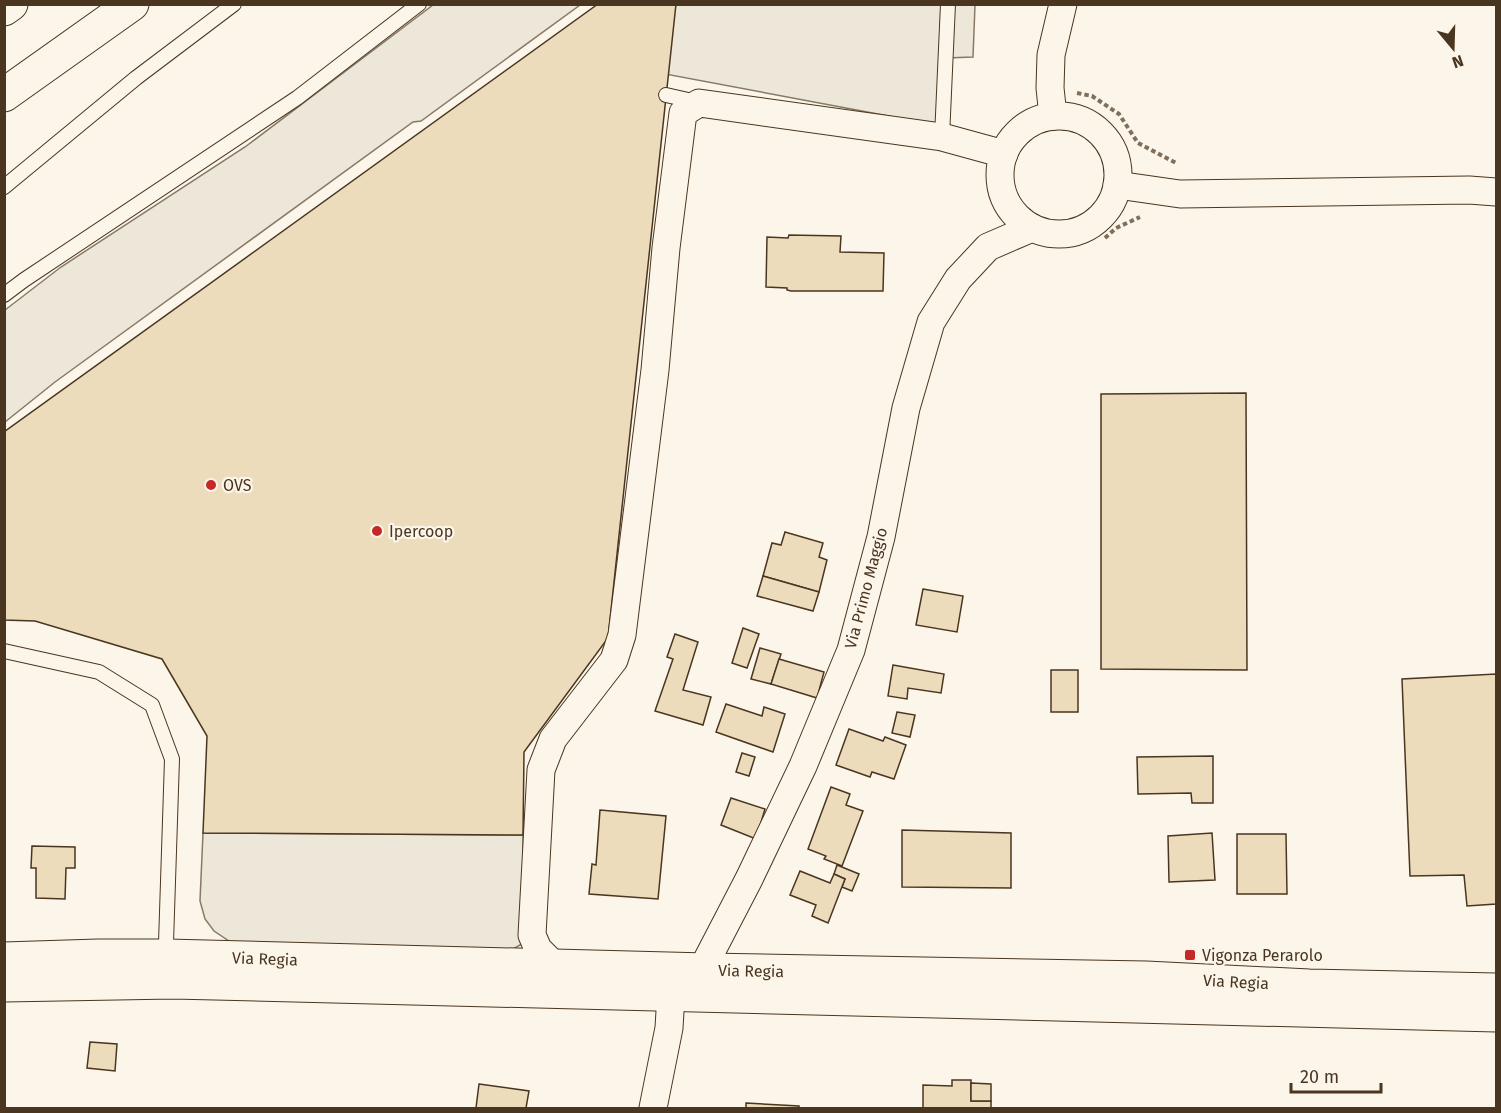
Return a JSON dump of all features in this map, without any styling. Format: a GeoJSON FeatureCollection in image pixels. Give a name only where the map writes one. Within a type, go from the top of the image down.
{"type":"FeatureCollection","features":[{"type":"Feature","properties":{"kind":"main road"},"geometry":{"type":"LineString","coordinates":[[4,9],[11,4]]}},
{"type":"Feature","properties":{"kind":"main road"},"geometry":{"type":"LineString","coordinates":[[4,94],[132,4]]}},
{"type":"Feature","properties":{"kind":"main road","name":"Via Regia"},"geometry":{"type":"LineString","coordinates":[[4,959],[167,956],[556,967],[1146,978],[1309,986],[1497,990]]}},
{"type":"Feature","properties":{"kind":"main road","name":"Via Regia"},"geometry":{"type":"LineString","coordinates":[[4,985],[173,982],[1497,1015]]}},
{"type":"Feature","properties":{"kind":"street"},"geometry":{"type":"LineString","coordinates":[[1053,116],[1050,88],[1051,55],[1063,4]]}},
{"type":"Feature","properties":{"kind":"street"},"geometry":{"type":"LineString","coordinates":[[556,967],[538,949],[532,935],[541,770],[553,739],[614,660],[622,635],[655,370],[666,248],[683,104],[942,137],[1004,154]]}},
{"type":"Feature","properties":{"kind":"street"},"geometry":{"type":"LineString","coordinates":[[1053,116],[1070,117],[1086,123],[1100,133],[1110,146],[1116,162],[1117,185],[1115,195],[1107,210],[1095,222],[1080,230],[1064,234],[1047,233],[1032,228],[1018,218],[1004,197],[1000,172],[1004,154],[1011,141],[1037,120],[1053,116]]}},
{"type":"Feature","properties":{"kind":"street"},"geometry":{"type":"LineString","coordinates":[[1117,185],[1180,194],[1469,190],[1497,192]]}},
{"type":"Feature","properties":{"kind":"street","name":"Via Primo Maggio"},"geometry":{"type":"LineString","coordinates":[[706,970],[708,958],[803,766],[851,650],[881,537],[906,408],[931,322],[958,279],[988,247],[1032,228]]}},
{"type":"Feature","properties":{"kind":"street"},"geometry":{"type":"LineString","coordinates":[[653,1108],[669,1028],[671,994]]}},
{"type":"Feature","properties":{"kind":"lane"},"geometry":{"type":"LineString","coordinates":[[4,187],[136,78],[234,4]]}},
{"type":"Feature","properties":{"kind":"lane"},"geometry":{"type":"LineString","coordinates":[[4,295],[297,98],[419,4]]}},
{"type":"Feature","properties":{"kind":"lane"},"geometry":{"type":"LineString","coordinates":[[942,137],[948,4]]}},
{"type":"Feature","properties":{"kind":"lane"},"geometry":{"type":"LineString","coordinates":[[4,651],[99,672],[152,705],[172,759],[167,956]]}},
{"type":"Feature","properties":{"kind":"path"},"geometry":{"type":"LineString","coordinates":[[1050,88],[1092,96],[1119,114],[1138,143],[1180,166]]}},
{"type":"Feature","properties":{"kind":"shaded area"},"geometry":{"type":"Polygon","coordinates":[[[433,5],[580,5],[421,121],[413,122],[55,382],[5,422],[5,310],[61,267],[245,147],[433,5]]]}},
{"type":"Feature","properties":{"kind":"shaded area"},"geometry":{"type":"Polygon","coordinates":[[[673,5],[975,5],[973,57],[946,58],[942,126],[665,74],[673,5]]]}},
{"type":"Feature","properties":{"kind":"shaded area"},"geometry":{"type":"Polygon","coordinates":[[[203,833],[523,835],[525,942],[510,951],[238,947],[214,931],[205,919],[200,901],[203,833]]]}},
{"type":"Feature","properties":{"kind":"building"},"geometry":{"type":"Polygon","coordinates":[[[598,4],[676,4],[608,638],[524,752],[523,835],[203,833],[207,736],[162,659],[35,621],[4,620],[4,432],[598,4]]]}},
{"type":"Feature","properties":{"kind":"building"},"geometry":{"type":"Polygon","coordinates":[[[789,235],[841,236],[840,252],[884,253],[883,291],[791,291],[787,288],[766,287],[767,237],[788,238],[789,235]]]}},
{"type":"Feature","properties":{"kind":"building"},"geometry":{"type":"Polygon","coordinates":[[[1246,393],[1247,670],[1101,669],[1101,394],[1246,393]]]}},
{"type":"Feature","properties":{"kind":"building"},"geometry":{"type":"Polygon","coordinates":[[[785,532],[823,543],[819,557],[827,560],[819,592],[763,576],[772,543],[781,545],[785,532]]]}},
{"type":"Feature","properties":{"kind":"building"},"geometry":{"type":"Polygon","coordinates":[[[763,576],[819,592],[813,611],[757,596],[763,576]]]}},
{"type":"Feature","properties":{"kind":"building"},"geometry":{"type":"Polygon","coordinates":[[[923,589],[963,596],[957,632],[916,625],[923,589]]]}},
{"type":"Feature","properties":{"kind":"building"},"geometry":{"type":"Polygon","coordinates":[[[743,628],[759,634],[747,668],[732,663],[743,628]]]}},
{"type":"Feature","properties":{"kind":"building"},"geometry":{"type":"Polygon","coordinates":[[[675,634],[698,642],[683,690],[711,697],[703,725],[655,711],[673,659],[667,657],[675,634]]]}},
{"type":"Feature","properties":{"kind":"building"},"geometry":{"type":"Polygon","coordinates":[[[760,648],[781,654],[771,684],[751,679],[760,648]]]}},
{"type":"Feature","properties":{"kind":"building"},"geometry":{"type":"Polygon","coordinates":[[[779,659],[824,672],[817,698],[771,684],[779,659]]]}},
{"type":"Feature","properties":{"kind":"building"},"geometry":{"type":"Polygon","coordinates":[[[893,665],[944,674],[941,693],[908,688],[907,699],[888,696],[893,665]]]}},
{"type":"Feature","properties":{"kind":"building"},"geometry":{"type":"Polygon","coordinates":[[[1051,670],[1078,670],[1078,712],[1051,712],[1051,670]]]}},
{"type":"Feature","properties":{"kind":"building"},"geometry":{"type":"Polygon","coordinates":[[[1496,674],[1496,904],[1467,906],[1464,875],[1410,876],[1402,679],[1496,674]]]}},
{"type":"Feature","properties":{"kind":"building"},"geometry":{"type":"Polygon","coordinates":[[[726,704],[762,716],[764,707],[785,714],[773,752],[716,732],[726,704]]]}},
{"type":"Feature","properties":{"kind":"building"},"geometry":{"type":"Polygon","coordinates":[[[897,712],[915,715],[910,737],[892,733],[897,712]]]}},
{"type":"Feature","properties":{"kind":"building"},"geometry":{"type":"Polygon","coordinates":[[[849,729],[883,741],[885,737],[906,745],[894,779],[872,772],[870,777],[836,765],[849,729]]]}},
{"type":"Feature","properties":{"kind":"building"},"geometry":{"type":"Polygon","coordinates":[[[742,753],[755,757],[749,776],[736,772],[742,753]]]}},
{"type":"Feature","properties":{"kind":"building"},"geometry":{"type":"Polygon","coordinates":[[[1213,756],[1213,803],[1192,803],[1191,793],[1138,794],[1137,757],[1213,756]]]}},
{"type":"Feature","properties":{"kind":"building"},"geometry":{"type":"Polygon","coordinates":[[[831,787],[850,794],[846,805],[863,811],[842,866],[808,849],[831,787]]]}},
{"type":"Feature","properties":{"kind":"building"},"geometry":{"type":"Polygon","coordinates":[[[731,798],[765,809],[756,839],[721,825],[731,798]]]}},
{"type":"Feature","properties":{"kind":"building"},"geometry":{"type":"Polygon","coordinates":[[[600,810],[666,816],[658,899],[589,894],[592,864],[596,865],[600,810]]]}},
{"type":"Feature","properties":{"kind":"building"},"geometry":{"type":"Polygon","coordinates":[[[902,830],[1011,833],[1011,888],[902,887],[902,830]]]}},
{"type":"Feature","properties":{"kind":"building"},"geometry":{"type":"Polygon","coordinates":[[[1212,833],[1215,880],[1169,882],[1168,836],[1212,833]]]}},
{"type":"Feature","properties":{"kind":"building"},"geometry":{"type":"Polygon","coordinates":[[[1237,834],[1286,834],[1287,894],[1237,894],[1237,834]]]}},
{"type":"Feature","properties":{"kind":"building"},"geometry":{"type":"Polygon","coordinates":[[[32,846],[75,847],[75,868],[66,868],[65,899],[36,898],[36,868],[31,868],[32,846]]]}},
{"type":"Feature","properties":{"kind":"building"},"geometry":{"type":"Polygon","coordinates":[[[837,865],[859,874],[852,891],[842,887],[845,879],[834,874],[837,865]]]}},
{"type":"Feature","properties":{"kind":"building"},"geometry":{"type":"Polygon","coordinates":[[[800,871],[830,883],[834,874],[845,879],[828,923],[812,916],[816,905],[790,895],[800,871]]]}},
{"type":"Feature","properties":{"kind":"building"},"geometry":{"type":"Polygon","coordinates":[[[90,1042],[117,1044],[115,1071],[87,1068],[90,1042]]]}},
{"type":"Feature","properties":{"kind":"building"},"geometry":{"type":"Polygon","coordinates":[[[952,1080],[971,1080],[971,1101],[991,1101],[991,1108],[923,1108],[923,1085],[952,1086],[952,1080]]]}},
{"type":"Feature","properties":{"kind":"building"},"geometry":{"type":"Polygon","coordinates":[[[971,1083],[991,1084],[991,1101],[971,1101],[971,1083]]]}},
{"type":"Feature","properties":{"kind":"building"},"geometry":{"type":"Polygon","coordinates":[[[479,1084],[529,1091],[526,1108],[476,1108],[479,1084]]]}},
{"type":"Feature","properties":{"kind":"building"},"geometry":{"type":"Polygon","coordinates":[[[746,1103],[799,1106],[799,1108],[746,1108],[746,1103]]]}},
{"type":"Feature","properties":{"kind":"place","name":"OVS"},"geometry":{"type":"Point","coordinates":[211,485]}},
{"type":"Feature","properties":{"kind":"place","name":"Ipercoop"},"geometry":{"type":"Point","coordinates":[377,531]}},
{"type":"Feature","properties":{"kind":"place","name":"Vigonza Perarolo"},"geometry":{"type":"Point","coordinates":[1190,955]}}]}
